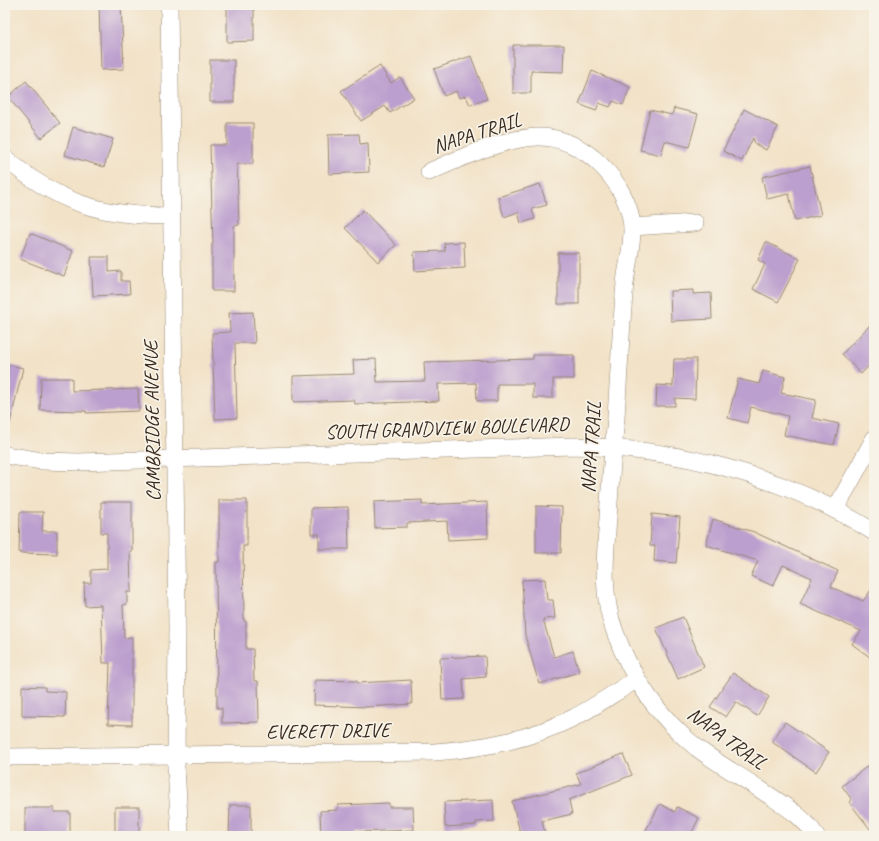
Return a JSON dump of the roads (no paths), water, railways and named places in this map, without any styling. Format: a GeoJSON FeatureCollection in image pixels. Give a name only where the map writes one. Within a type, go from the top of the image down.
{"type":"FeatureCollection","features":[{"type":"Feature","properties":{"kind":"street","name":"CAMBRIDGE AVENUE"},"geometry":{"type":"LineString","coordinates":[[169,5],[177,626],[177,755],[180,836]]}},
{"type":"Feature","properties":{"kind":"street","name":"NAPA TRAIL"},"geometry":{"type":"LineString","coordinates":[[429,172],[472,154],[517,139],[540,137],[554,139],[576,147],[588,154],[607,171],[623,197],[632,227],[625,283],[605,566],[605,584],[609,613],[614,630],[626,661],[636,680],[657,710],[698,748],[786,808],[811,828],[816,836]]}},
{"type":"Feature","properties":{"kind":"street"},"geometry":{"type":"LineString","coordinates":[[5,158],[25,175],[50,191],[92,208],[139,216],[171,216]]}},
{"type":"Feature","properties":{"kind":"street"},"geometry":{"type":"LineString","coordinates":[[632,227],[695,223]]}},
{"type":"Feature","properties":{"kind":"street"},"geometry":{"type":"LineString","coordinates":[[836,510],[874,439]]}},
{"type":"Feature","properties":{"kind":"street","name":"SOUTH GRANDVIEW BOULEVARD"},"geometry":{"type":"LineString","coordinates":[[5,455],[42,461],[79,462],[572,446],[613,447],[680,456],[735,470],[773,482],[836,510],[874,532]]}},
{"type":"Feature","properties":{"kind":"street","name":"EVERETT DRIVE"},"geometry":{"type":"LineString","coordinates":[[5,757],[435,752],[492,746],[524,738],[574,718],[636,680]]}}]}
